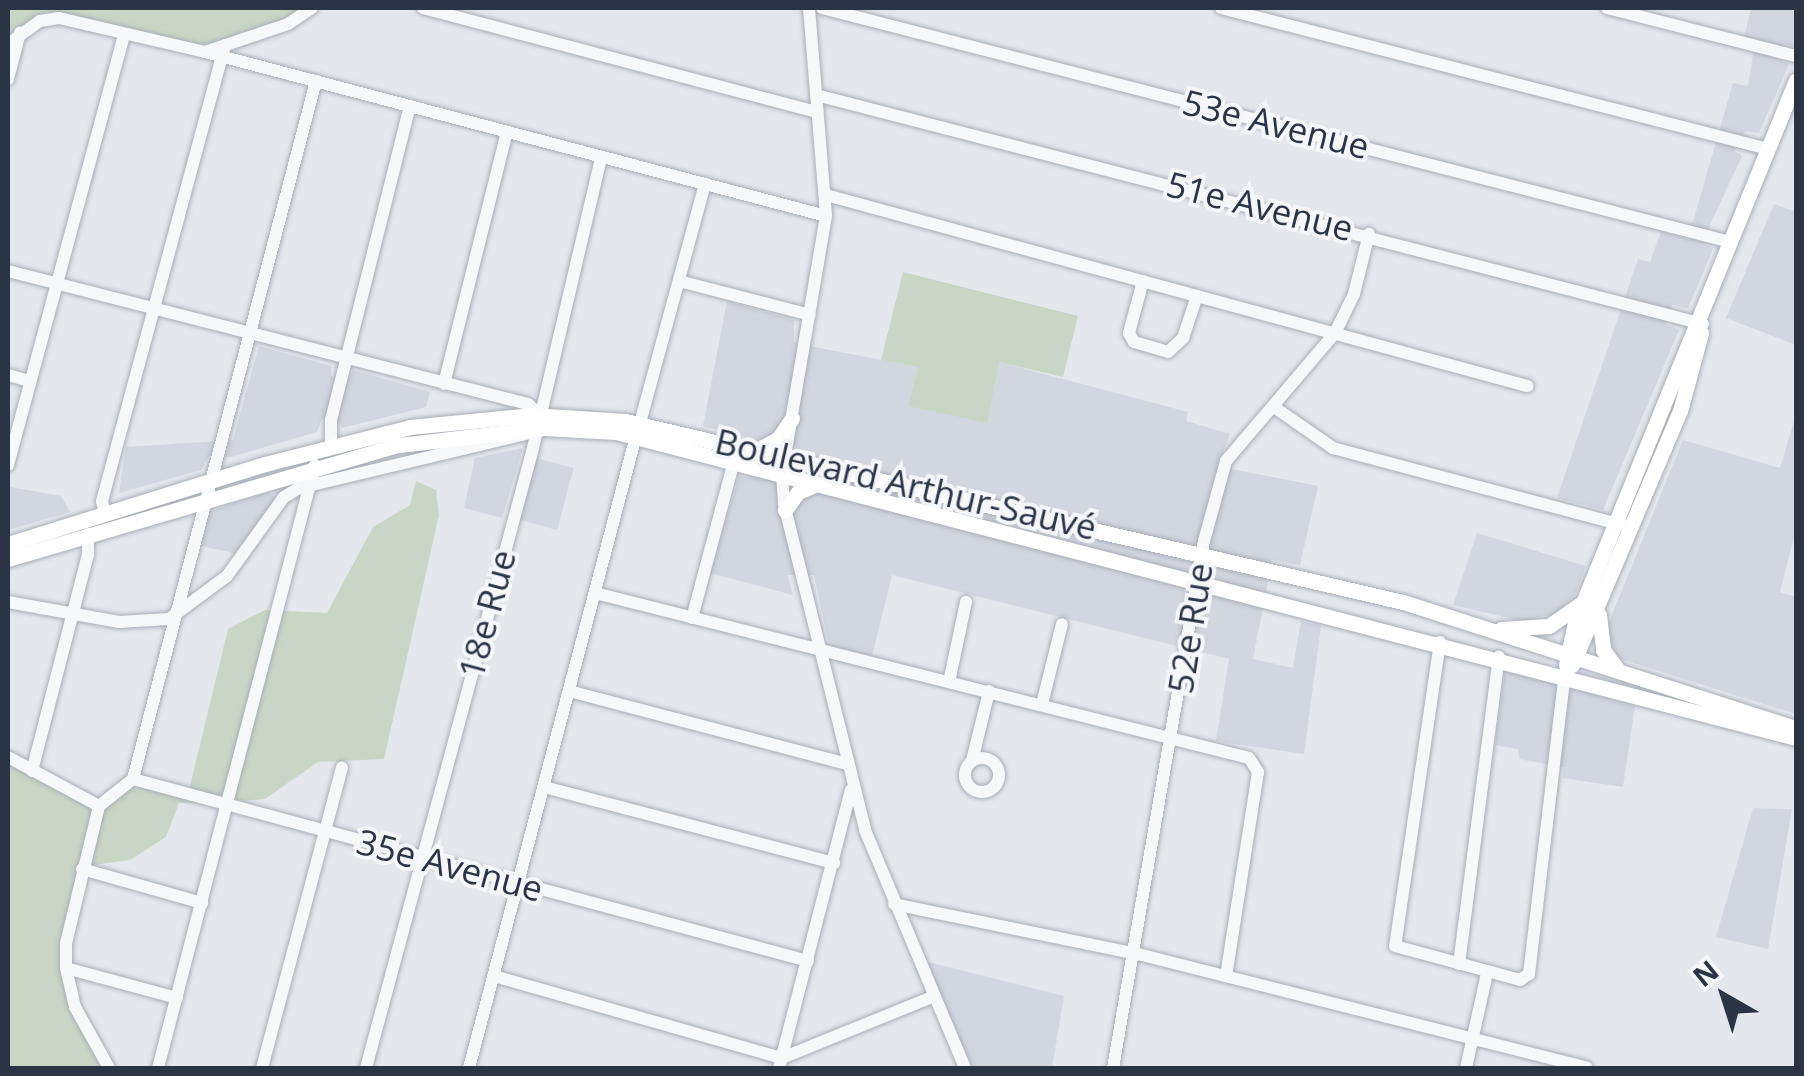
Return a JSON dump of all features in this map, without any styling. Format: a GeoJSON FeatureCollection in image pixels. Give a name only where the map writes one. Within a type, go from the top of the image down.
{"type":"FeatureCollection","features":[{"type":"Feature","properties":{"kind":"main road"},"geometry":{"type":"LineString","coordinates":[[1566,674],[1584,600],[1796,80]]}},
{"type":"Feature","properties":{"kind":"main road"},"geometry":{"type":"LineString","coordinates":[[1572,657],[1599,611],[1685,396],[1700,323]]}},
{"type":"Feature","properties":{"kind":"main road"},"geometry":{"type":"LineString","coordinates":[[758,450],[778,439],[792,418]]}},
{"type":"Feature","properties":{"kind":"main road","name":"Boulevard Arthur-Sauvé"},"geometry":{"type":"LineString","coordinates":[[8,559],[315,465],[444,437],[538,422]]}},
{"type":"Feature","properties":{"kind":"main road","name":"Boulevard Arthur-Sauvé"},"geometry":{"type":"LineString","coordinates":[[8,544],[331,446],[433,423],[538,422],[638,430],[758,450],[818,484],[1499,656],[1796,738]]}},
{"type":"Feature","properties":{"kind":"main road","name":"Boulevard Arthur-Sauvé"},"geometry":{"type":"LineString","coordinates":[[638,430],[734,461],[784,466],[1202,553],[1492,630],[1796,728]]}},
{"type":"Feature","properties":{"kind":"main road"},"geometry":{"type":"LineString","coordinates":[[786,510],[798,492],[818,484]]}},
{"type":"Feature","properties":{"kind":"main road"},"geometry":{"type":"LineString","coordinates":[[1492,630],[1549,626],[1584,600]]}},
{"type":"Feature","properties":{"kind":"main road"},"geometry":{"type":"LineString","coordinates":[[1599,611],[1603,650],[1622,674]]}},
{"type":"Feature","properties":{"kind":"street"},"geometry":{"type":"LineString","coordinates":[[8,44],[20,33],[59,18],[205,52],[224,51],[288,24],[312,8]]}},
{"type":"Feature","properties":{"kind":"street"},"geometry":{"type":"LineString","coordinates":[[422,8],[818,112]]}},
{"type":"Feature","properties":{"kind":"street"},"geometry":{"type":"LineString","coordinates":[[809,8],[826,216],[784,466],[786,510],[868,839],[965,1068]]}},
{"type":"Feature","properties":{"kind":"street","name":"53e Avenue"},"geometry":{"type":"LineString","coordinates":[[822,8],[1730,242]]}},
{"type":"Feature","properties":{"kind":"street"},"geometry":{"type":"LineString","coordinates":[[1221,8],[1768,149]]}},
{"type":"Feature","properties":{"kind":"street"},"geometry":{"type":"LineString","coordinates":[[1607,8],[1796,56]]}},
{"type":"Feature","properties":{"kind":"street"},"geometry":{"type":"LineString","coordinates":[[8,79],[20,33]]}},
{"type":"Feature","properties":{"kind":"street"},"geometry":{"type":"LineString","coordinates":[[8,466],[124,34]]}},
{"type":"Feature","properties":{"kind":"street"},"geometry":{"type":"LineString","coordinates":[[224,51],[316,81],[826,216]]}},
{"type":"Feature","properties":{"kind":"street"},"geometry":{"type":"LineString","coordinates":[[105,514],[102,500],[224,51]]}},
{"type":"Feature","properties":{"kind":"street"},"geometry":{"type":"LineString","coordinates":[[103,1066],[74,1008],[66,968],[82,870],[100,806],[133,779],[316,81]]}},
{"type":"Feature","properties":{"kind":"street","name":"51e Avenue"},"geometry":{"type":"LineString","coordinates":[[816,94],[1369,234],[1700,323]]}},
{"type":"Feature","properties":{"kind":"street"},"geometry":{"type":"LineString","coordinates":[[331,446],[346,360],[410,106]]}},
{"type":"Feature","properties":{"kind":"street"},"geometry":{"type":"LineString","coordinates":[[444,384],[508,132]]}},
{"type":"Feature","properties":{"kind":"street","name":"18e Rue"},"geometry":{"type":"LineString","coordinates":[[366,1068],[538,422],[601,157]]}},
{"type":"Feature","properties":{"kind":"street"},"geometry":{"type":"LineString","coordinates":[[469,1068],[705,184]]}},
{"type":"Feature","properties":{"kind":"street"},"geometry":{"type":"LineString","coordinates":[[826,195],[1526,386]]}},
{"type":"Feature","properties":{"kind":"street","name":"52e Rue"},"geometry":{"type":"LineString","coordinates":[[1112,1067],[1138,954],[1202,553],[1230,451],[1274,407],[1334,333],[1354,294],[1369,234]]}},
{"type":"Feature","properties":{"kind":"street"},"geometry":{"type":"LineString","coordinates":[[8,271],[528,404],[538,422],[512,442],[314,483],[286,495],[228,576],[176,615],[139,624],[8,602]]}},
{"type":"Feature","properties":{"kind":"street"},"geometry":{"type":"LineString","coordinates":[[679,281],[810,315]]}},
{"type":"Feature","properties":{"kind":"street"},"geometry":{"type":"LineString","coordinates":[[1143,281],[1128,333],[1134,342],[1168,352],[1184,338],[1197,296]]}},
{"type":"Feature","properties":{"kind":"street"},"geometry":{"type":"LineString","coordinates":[[8,375],[29,381]]}},
{"type":"Feature","properties":{"kind":"street"},"geometry":{"type":"LineString","coordinates":[[1274,407],[1333,448],[1633,528]]}},
{"type":"Feature","properties":{"kind":"street"},"geometry":{"type":"LineString","coordinates":[[692,618],[734,461]]}},
{"type":"Feature","properties":{"kind":"street"},"geometry":{"type":"LineString","coordinates":[[158,1068],[314,483],[315,465]]}},
{"type":"Feature","properties":{"kind":"street"},"geometry":{"type":"LineString","coordinates":[[32,770],[88,534]]}},
{"type":"Feature","properties":{"kind":"street"},"geometry":{"type":"LineString","coordinates":[[595,592],[820,652],[1172,734],[1256,763],[1226,976]]}},
{"type":"Feature","properties":{"kind":"street"},"geometry":{"type":"LineString","coordinates":[[948,682],[966,602]]}},
{"type":"Feature","properties":{"kind":"street"},"geometry":{"type":"LineString","coordinates":[[1042,704],[1062,624]]}},
{"type":"Feature","properties":{"kind":"street"},"geometry":{"type":"LineString","coordinates":[[1440,642],[1394,946],[1487,972],[1526,979],[1566,674]]}},
{"type":"Feature","properties":{"kind":"street"},"geometry":{"type":"LineString","coordinates":[[1458,964],[1499,656]]}},
{"type":"Feature","properties":{"kind":"street"},"geometry":{"type":"LineString","coordinates":[[569,691],[847,764]]}},
{"type":"Feature","properties":{"kind":"street"},"geometry":{"type":"LineString","coordinates":[[972,761],[988,691]]}},
{"type":"Feature","properties":{"kind":"street"},"geometry":{"type":"LineString","coordinates":[[8,757],[100,806]]}},
{"type":"Feature","properties":{"kind":"street"},"geometry":{"type":"LineString","coordinates":[[262,1068],[342,766]]}},
{"type":"Feature","properties":{"kind":"street","name":"35e Avenue"},"geometry":{"type":"LineString","coordinates":[[133,779],[808,961]]}},
{"type":"Feature","properties":{"kind":"street"},"geometry":{"type":"LineString","coordinates":[[783,1065],[852,783]]}},
{"type":"Feature","properties":{"kind":"street"},"geometry":{"type":"LineString","coordinates":[[544,786],[834,863]]}},
{"type":"Feature","properties":{"kind":"street"},"geometry":{"type":"LineString","coordinates":[[840,841],[868,839]]}},
{"type":"Feature","properties":{"kind":"street"},"geometry":{"type":"LineString","coordinates":[[82,870],[202,903]]}},
{"type":"Feature","properties":{"kind":"street"},"geometry":{"type":"LineString","coordinates":[[894,904],[1138,954],[1587,1068]]}},
{"type":"Feature","properties":{"kind":"street"},"geometry":{"type":"LineString","coordinates":[[66,968],[177,998]]}},
{"type":"Feature","properties":{"kind":"street"},"geometry":{"type":"LineString","coordinates":[[1466,1068],[1487,972]]}},
{"type":"Feature","properties":{"kind":"street"},"geometry":{"type":"LineString","coordinates":[[494,976],[783,1065],[932,996]]}},
{"type":"Feature","properties":{"kind":"shaded area"},"geometry":{"type":"Polygon","coordinates":[[[1751,8],[1796,8],[1796,46],[1783,44],[1777,59],[1789,64],[1759,133],[1745,131],[1735,151],[1742,156],[1702,242],[1713,249],[1688,308],[1672,305],[1666,324],[1679,330],[1603,510],[1557,498],[1638,259],[1650,262],[1661,232],[1688,239],[1733,83],[1748,86],[1753,54],[1745,34],[1751,8]]]}},
{"type":"Feature","properties":{"kind":"shaded area"},"geometry":{"type":"Polygon","coordinates":[[[1774,204],[1796,212],[1796,345],[1726,318],[1774,204]]]}},
{"type":"Feature","properties":{"kind":"shaded area"},"geometry":{"type":"Polygon","coordinates":[[[727,301],[794,320],[794,343],[918,367],[908,406],[999,362],[1188,412],[1186,421],[1230,434],[1217,466],[1318,486],[1300,565],[1272,560],[1253,659],[1293,668],[1301,621],[1321,626],[1304,754],[1216,741],[1229,659],[892,575],[872,656],[829,645],[814,575],[787,575],[793,595],[710,573],[739,477],[756,476],[750,439],[703,426],[727,301]]]}},
{"type":"Feature","properties":{"kind":"shaded area"},"geometry":{"type":"Polygon","coordinates":[[[259,346],[331,366],[331,376],[348,380],[353,370],[430,392],[426,407],[342,428],[338,419],[322,419],[317,432],[231,457],[209,456],[201,470],[119,493],[126,447],[233,440],[259,346]]]}},
{"type":"Feature","properties":{"kind":"shaded area"},"geometry":{"type":"Polygon","coordinates":[[[1796,414],[1796,529],[1780,592],[1796,597],[1796,714],[1617,658],[1607,627],[1683,440],[1780,468],[1796,414]]]}},
{"type":"Feature","properties":{"kind":"shaded area"},"geometry":{"type":"Polygon","coordinates":[[[523,448],[502,518],[464,508],[475,458],[523,448]]]}},
{"type":"Feature","properties":{"kind":"shaded area"},"geometry":{"type":"Polygon","coordinates":[[[536,458],[574,468],[557,530],[519,520],[536,458]]]}},
{"type":"Feature","properties":{"kind":"shaded area"},"geometry":{"type":"Polygon","coordinates":[[[10,487],[61,496],[70,512],[8,530],[10,487]]]}},
{"type":"Feature","properties":{"kind":"shaded area"},"geometry":{"type":"Polygon","coordinates":[[[268,492],[276,498],[238,554],[201,546],[208,512],[268,492]]]}},
{"type":"Feature","properties":{"kind":"shaded area"},"geometry":{"type":"Polygon","coordinates":[[[1477,533],[1586,566],[1575,595],[1555,614],[1522,621],[1453,605],[1477,533]]]}},
{"type":"Feature","properties":{"kind":"shaded area"},"geometry":{"type":"Polygon","coordinates":[[[1505,670],[1635,706],[1623,787],[1563,778],[1564,767],[1519,759],[1518,749],[1495,745],[1505,670]]]}},
{"type":"Feature","properties":{"kind":"shaded area"},"geometry":{"type":"Polygon","coordinates":[[[1753,808],[1792,809],[1768,949],[1716,937],[1753,808]]]}},
{"type":"Feature","properties":{"kind":"shaded area"},"geometry":{"type":"Polygon","coordinates":[[[916,959],[1064,996],[1052,1068],[965,1068],[916,959]]]}},
{"type":"Feature","properties":{"kind":"green space"},"geometry":{"type":"Polygon","coordinates":[[[8,8],[312,8],[205,52],[124,35],[75,15],[55,16],[8,42],[8,8]]]}},
{"type":"Feature","properties":{"kind":"green space"},"geometry":{"type":"Polygon","coordinates":[[[903,272],[1078,316],[1063,377],[999,362],[987,423],[908,406],[918,367],[881,360],[903,272]]]}},
{"type":"Feature","properties":{"kind":"green space"},"geometry":{"type":"Polygon","coordinates":[[[416,481],[436,490],[439,515],[384,759],[318,762],[265,799],[241,801],[189,790],[228,629],[265,610],[327,613],[373,527],[410,505],[416,481]]]}},
{"type":"Feature","properties":{"kind":"green space"},"geometry":{"type":"Polygon","coordinates":[[[8,747],[32,771],[99,806],[133,782],[225,803],[179,803],[166,837],[130,860],[86,866],[66,968],[104,1068],[8,1068],[8,747]]]}}]}
